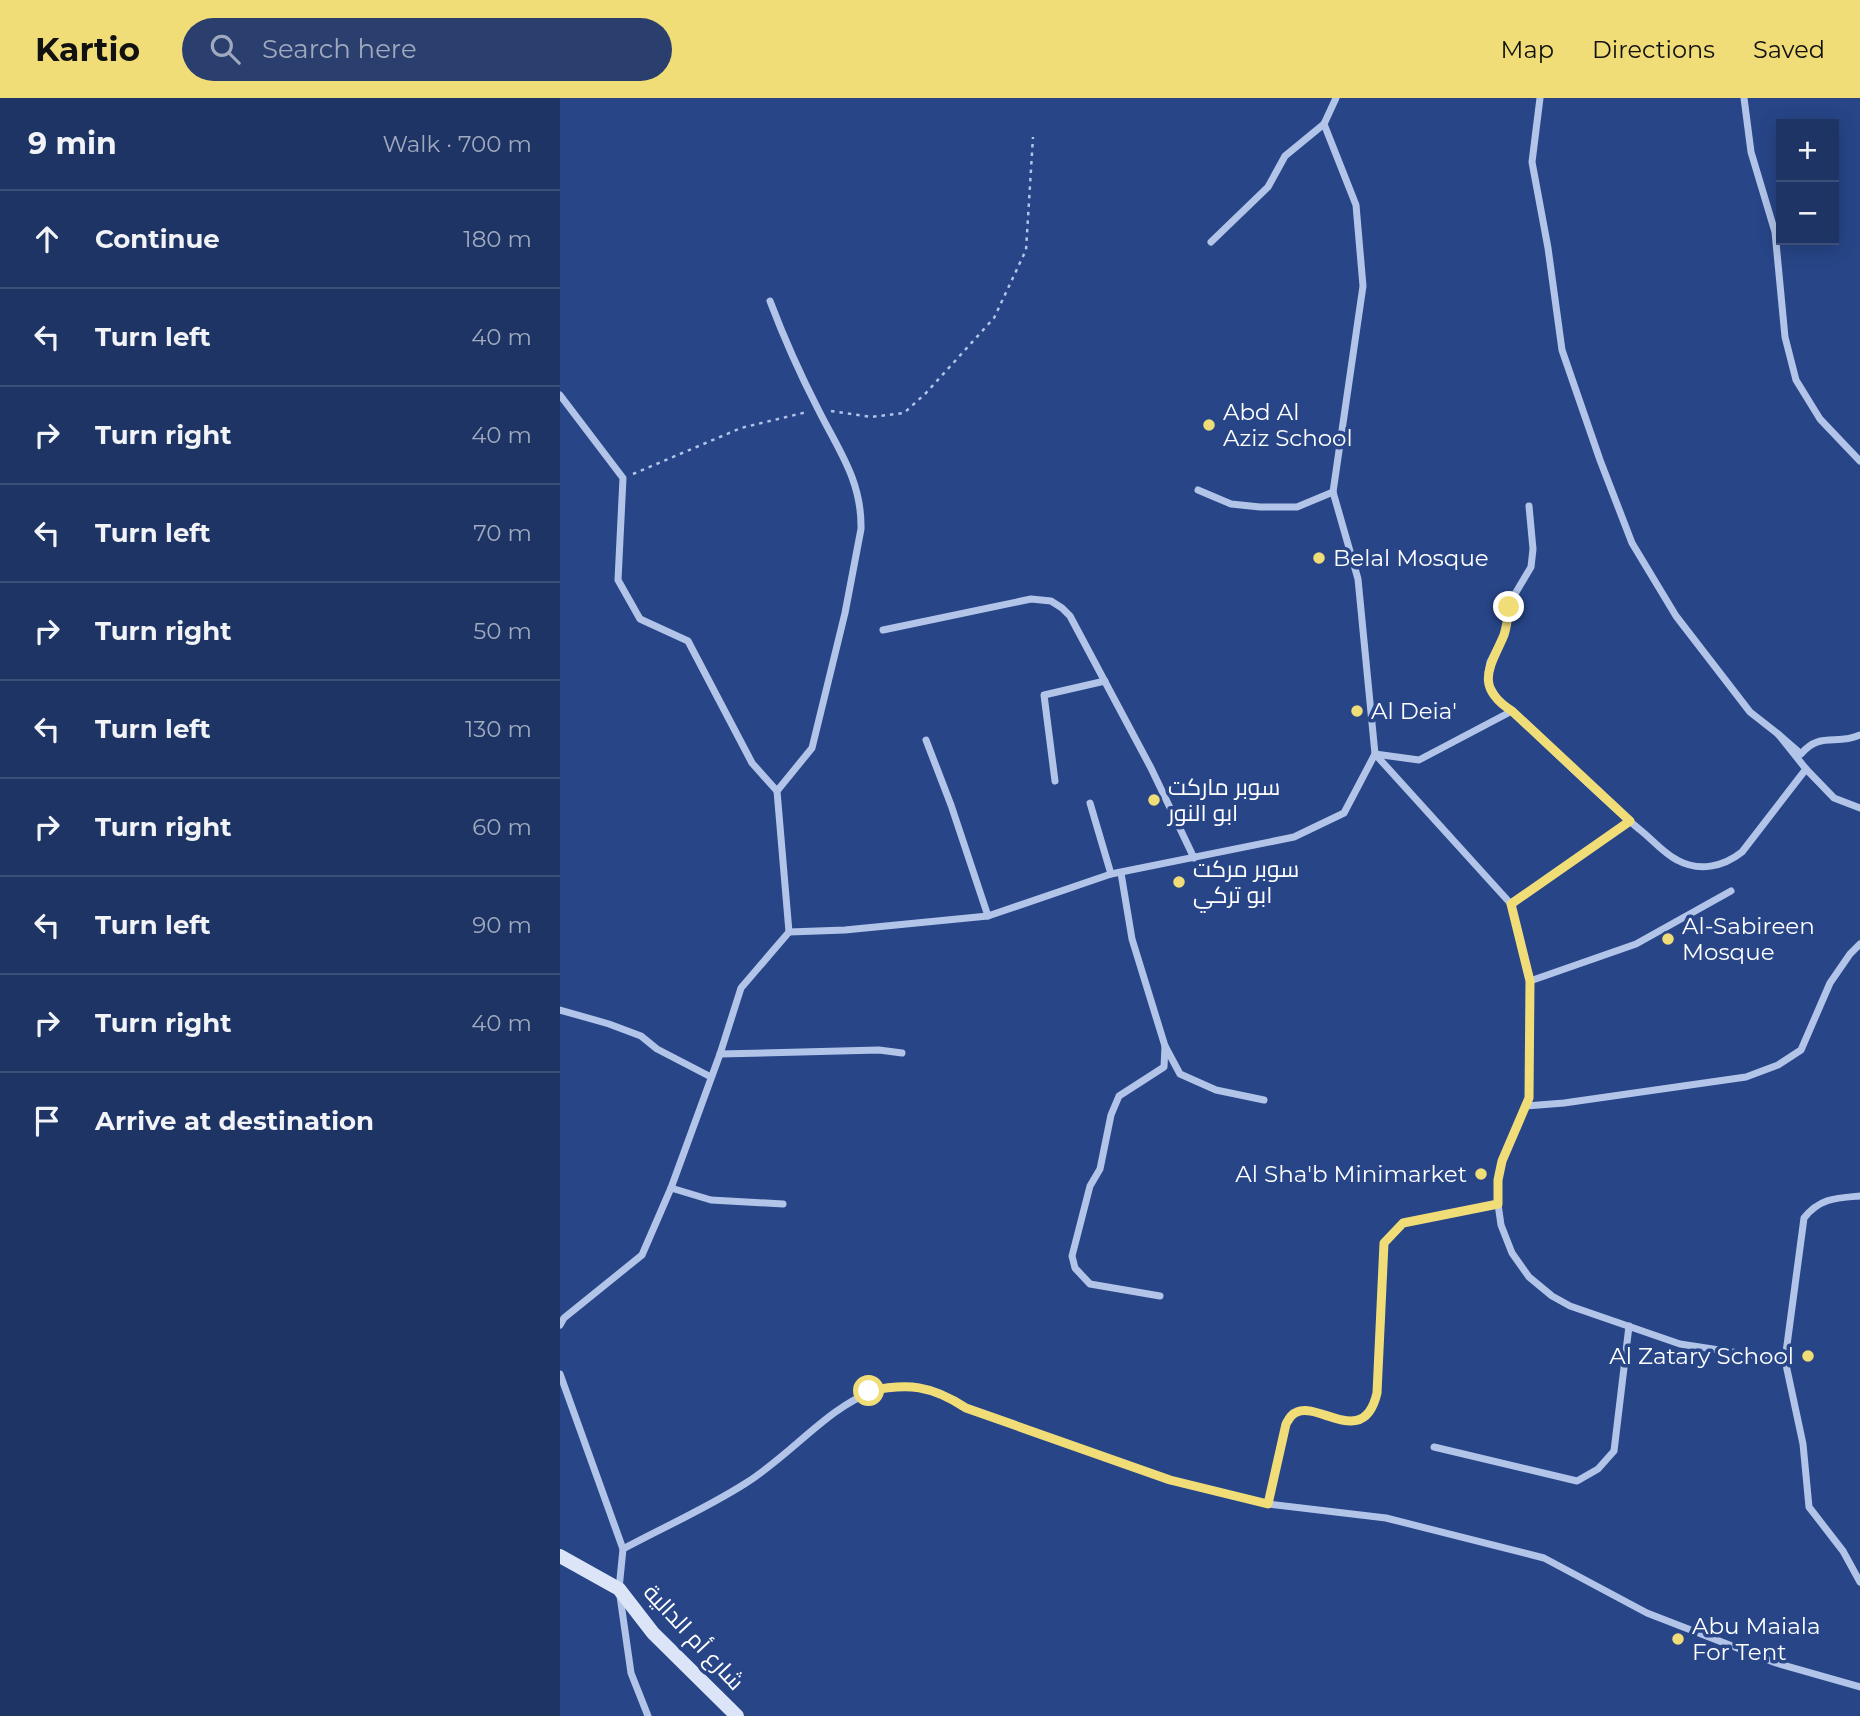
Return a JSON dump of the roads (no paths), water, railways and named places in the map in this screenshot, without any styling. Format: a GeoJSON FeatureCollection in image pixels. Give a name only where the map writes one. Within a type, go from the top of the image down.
{"type":"FeatureCollection","features":[{"type":"Feature","properties":{"kind":"street"},"geometry":{"type":"LineString","coordinates":[[1211,242],[1268,187],[1285,156],[1324,124],[1336,98]]}},
{"type":"Feature","properties":{"kind":"street"},"geometry":{"type":"LineString","coordinates":[[1540,98],[1532,162],[1548,248],[1562,350],[1632,542],[1676,616],[1750,712],[1801,754],[1817,741],[1850,740],[1860,735]]}},
{"type":"Feature","properties":{"kind":"street"},"geometry":{"type":"LineString","coordinates":[[1744,98],[1751,152],[1775,232],[1785,337],[1796,380],[1820,419],[1860,461]]}},
{"type":"Feature","properties":{"kind":"street"},"geometry":{"type":"LineString","coordinates":[[789,932],[845,930],[988,916],[1111,874],[1294,837],[1344,813],[1375,754],[1358,579],[1333,492],[1363,286],[1356,205],[1324,124]]}},
{"type":"Feature","properties":{"kind":"street"},"geometry":{"type":"LineString","coordinates":[[770,301],[818,410],[857,487],[861,529],[845,614],[812,748],[777,791]]}},
{"type":"Feature","properties":{"kind":"street"},"geometry":{"type":"LineString","coordinates":[[560,396],[624,478],[618,580],[640,619],[688,641],[752,763],[777,791],[789,932],[741,988],[671,1188],[642,1255],[564,1318],[560,1325]]}},
{"type":"Feature","properties":{"kind":"street"},"geometry":{"type":"LineString","coordinates":[[1198,490],[1231,504],[1297,508],[1333,492]]}},
{"type":"Feature","properties":{"kind":"street"},"geometry":{"type":"LineString","coordinates":[[1529,506],[1533,549],[1531,567],[1511,599],[1505,632],[1490,662],[1488,673],[1489,685],[1501,704],[1677,860],[1700,866],[1723,865],[1742,852],[1806,769]]}},
{"type":"Feature","properties":{"kind":"street"},"geometry":{"type":"LineString","coordinates":[[883,630],[1029,599],[1044,599],[1057,604],[1067,612],[1105,681],[1194,858]]}},
{"type":"Feature","properties":{"kind":"street"},"geometry":{"type":"LineString","coordinates":[[1055,781],[1044,695],[1105,681]]}},
{"type":"Feature","properties":{"kind":"street"},"geometry":{"type":"LineString","coordinates":[[1375,754],[1419,760],[1512,711]]}},
{"type":"Feature","properties":{"kind":"street"},"geometry":{"type":"LineString","coordinates":[[1778,734],[1806,769],[1834,797],[1860,808]]}},
{"type":"Feature","properties":{"kind":"street"},"geometry":{"type":"LineString","coordinates":[[926,740],[988,916]]}},
{"type":"Feature","properties":{"kind":"street"},"geometry":{"type":"LineString","coordinates":[[1375,754],[1511,904],[1530,981],[1529,1098],[1502,1161],[1498,1180],[1501,1225],[1512,1253],[1529,1277],[1570,1306],[1680,1344],[1785,1360]]}},
{"type":"Feature","properties":{"kind":"street"},"geometry":{"type":"LineString","coordinates":[[1090,803],[1111,874]]}},
{"type":"Feature","properties":{"kind":"street"},"geometry":{"type":"LineString","coordinates":[[1511,904],[1630,821]]}},
{"type":"Feature","properties":{"kind":"street"},"geometry":{"type":"LineString","coordinates":[[1121,873],[1132,939],[1165,1046],[1180,1074],[1216,1090],[1264,1100]]}},
{"type":"Feature","properties":{"kind":"street"},"geometry":{"type":"LineString","coordinates":[[1530,981],[1636,944],[1731,891]]}},
{"type":"Feature","properties":{"kind":"street"},"geometry":{"type":"LineString","coordinates":[[1526,1106],[1564,1103],[1746,1076],[1778,1065],[1801,1050],[1830,983],[1860,944]]}},
{"type":"Feature","properties":{"kind":"street"},"geometry":{"type":"LineString","coordinates":[[560,1010],[641,1036],[657,1049],[711,1077]]}},
{"type":"Feature","properties":{"kind":"street"},"geometry":{"type":"LineString","coordinates":[[1160,1296],[1090,1284],[1075,1268],[1072,1256],[1090,1186],[1100,1169],[1111,1115],[1119,1096],[1164,1068],[1165,1046]]}},
{"type":"Feature","properties":{"kind":"street"},"geometry":{"type":"LineString","coordinates":[[720,1054],[879,1050],[902,1053]]}},
{"type":"Feature","properties":{"kind":"street"},"geometry":{"type":"LineString","coordinates":[[671,1188],[711,1200],[783,1204]]}},
{"type":"Feature","properties":{"kind":"street"},"geometry":{"type":"LineString","coordinates":[[1860,1196],[1837,1198],[1815,1205],[1804,1217],[1785,1360],[1803,1444],[1809,1507],[1843,1551],[1860,1582]]}},
{"type":"Feature","properties":{"kind":"street"},"geometry":{"type":"LineString","coordinates":[[1268,1504],[1286,1424],[1293,1413],[1301,1410],[1347,1422],[1363,1417],[1373,1408],[1377,1393],[1384,1243],[1403,1223],[1416,1218],[1498,1204]]}},
{"type":"Feature","properties":{"kind":"street"},"geometry":{"type":"LineString","coordinates":[[1434,1447],[1577,1481],[1598,1469],[1614,1451],[1629,1326]]}},
{"type":"Feature","properties":{"kind":"street"},"geometry":{"type":"LineString","coordinates":[[560,1374],[623,1549],[619,1589],[631,1673],[648,1716]]}},
{"type":"Feature","properties":{"kind":"street"},"geometry":{"type":"LineString","coordinates":[[623,1549],[747,1482],[844,1404],[869,1391],[909,1385],[936,1391],[966,1408],[1170,1480],[1268,1504],[1386,1518],[1544,1558],[1647,1613],[1776,1663],[1860,1687]]}},
{"type":"Feature","properties":{"kind":"street"},"geometry":{"type":"LineString","coordinates":[[560,1556],[619,1589]]}},
{"type":"Feature","properties":{"kind":"street","name":"شارع أم الدالية"},"geometry":{"type":"LineString","coordinates":[[619,1589],[653,1633],[737,1716]]}},
{"type":"Feature","properties":{"kind":"place","name":"Abd Al Aziz School"},"geometry":{"type":"Point","coordinates":[1209,425]}},
{"type":"Feature","properties":{"kind":"place","name":"Belal Mosque"},"geometry":{"type":"Point","coordinates":[1319,558]}},
{"type":"Feature","properties":{"kind":"place","name":"Al Deia'"},"geometry":{"type":"Point","coordinates":[1357,711]}},
{"type":"Feature","properties":{"kind":"place","name":"سوبر ماركت ابو النور"},"geometry":{"type":"Point","coordinates":[1154,800]}},
{"type":"Feature","properties":{"kind":"place","name":"سوبر مركت ابو تركي"},"geometry":{"type":"Point","coordinates":[1179,882]}},
{"type":"Feature","properties":{"kind":"place","name":"Al-Sabireen Mosque"},"geometry":{"type":"Point","coordinates":[1668,939]}},
{"type":"Feature","properties":{"kind":"place","name":"Al Sha'b Minimarket"},"geometry":{"type":"Point","coordinates":[1481,1174]}},
{"type":"Feature","properties":{"kind":"place","name":"Al Zatary School"},"geometry":{"type":"Point","coordinates":[1808,1356]}},
{"type":"Feature","properties":{"kind":"place","name":"Abu Maiala For Tent"},"geometry":{"type":"Point","coordinates":[1678,1639]}}]}
